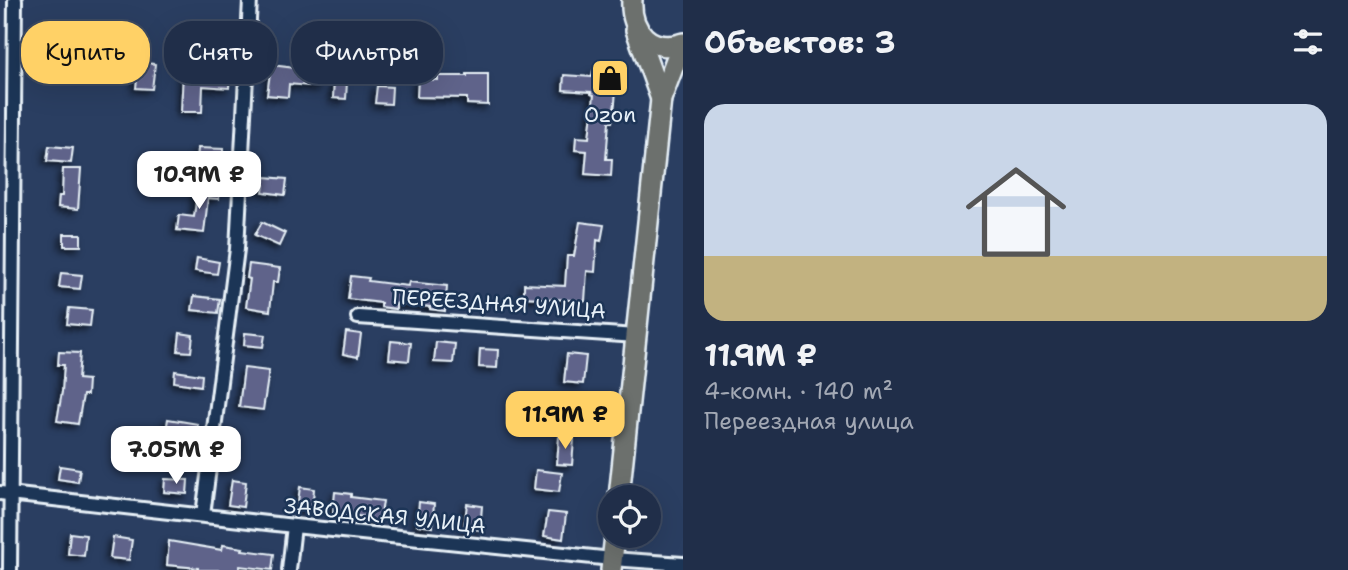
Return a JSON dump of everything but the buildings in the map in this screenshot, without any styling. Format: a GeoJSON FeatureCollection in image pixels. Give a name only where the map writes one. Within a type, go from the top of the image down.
{"type":"FeatureCollection","features":[{"type":"Feature","properties":{"kind":"main road"},"geometry":{"type":"LineString","coordinates":[[629,10],[645,38],[658,45],[682,44]]}},
{"type":"Feature","properties":{"kind":"main road"},"geometry":{"type":"LineString","coordinates":[[629,10],[661,99]]}},
{"type":"Feature","properties":{"kind":"main road"},"geometry":{"type":"LineString","coordinates":[[620,485],[661,99],[682,44]]}},
{"type":"Feature","properties":{"kind":"street"},"geometry":{"type":"LineString","coordinates":[[10,570],[5,493],[15,0]]}},
{"type":"Feature","properties":{"kind":"street"},"geometry":{"type":"LineString","coordinates":[[203,514],[237,249],[250,0]]}},
{"type":"Feature","properties":{"kind":"street","name":"ПЕРЕЕЗДНАЯ УЛИЦА"},"geometry":{"type":"LineString","coordinates":[[358,317],[637,337]]}},
{"type":"Feature","properties":{"kind":"street","name":"ЗАВОДСКАЯ УЛИЦА"},"geometry":{"type":"LineString","coordinates":[[5,493],[203,514],[612,565],[683,564]]}},
{"type":"Feature","properties":{"kind":"street"},"geometry":{"type":"LineString","coordinates":[[289,570],[294,526]]}},
{"type":"Feature","properties":{"kind":"place","name":"Ozon"},"geometry":{"type":"Point","coordinates":[610,78]}}]}
